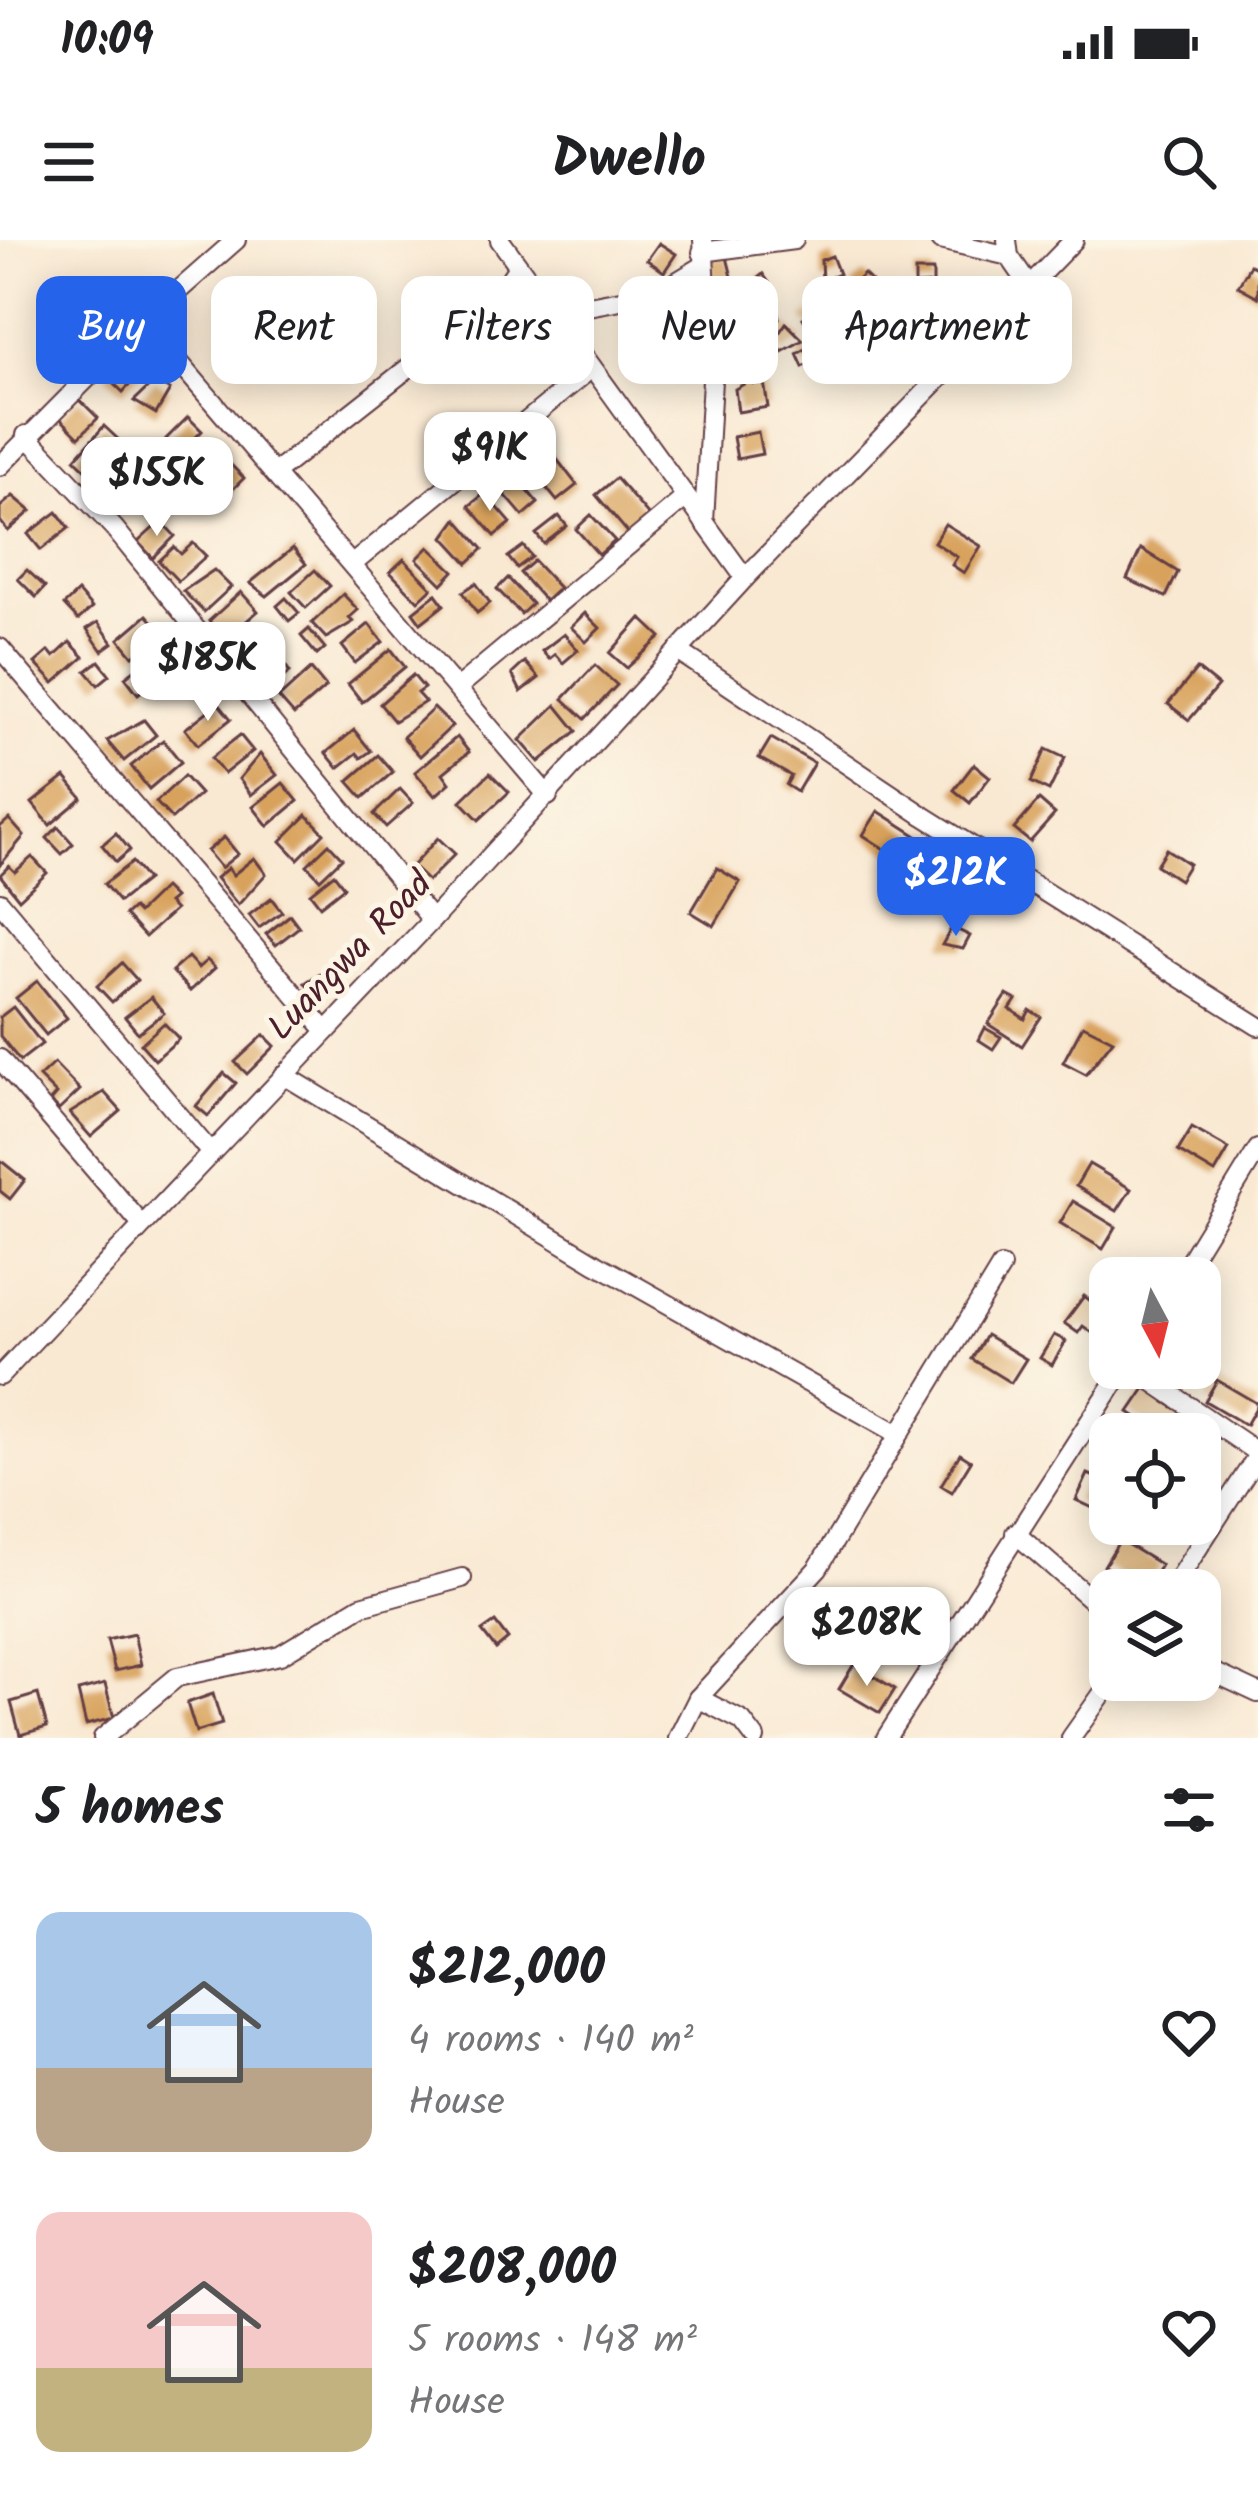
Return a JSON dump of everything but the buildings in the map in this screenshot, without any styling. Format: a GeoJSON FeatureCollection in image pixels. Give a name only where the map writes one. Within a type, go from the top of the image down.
{"type":"FeatureCollection","features":[{"type":"Feature","properties":{"kind":"street"},"geometry":{"type":"LineString","coordinates":[[187,283],[236,240]]}},
{"type":"Feature","properties":{"kind":"street"},"geometry":{"type":"LineString","coordinates":[[500,240],[524,276]]}},
{"type":"Feature","properties":{"kind":"street"},"geometry":{"type":"LineString","coordinates":[[594,305],[658,293],[702,253],[794,240]]}},
{"type":"Feature","properties":{"kind":"street"},"geometry":{"type":"LineString","coordinates":[[940,240],[1008,248],[1024,276]]}},
{"type":"Feature","properties":{"kind":"street","name":"Luangwa Road"},"geometry":{"type":"LineString","coordinates":[[1038,276],[1073,240]]}},
{"type":"Feature","properties":{"kind":"street"},"geometry":{"type":"LineString","coordinates":[[702,253],[712,380],[704,522]]}},
{"type":"Feature","properties":{"kind":"street"},"geometry":{"type":"LineString","coordinates":[[276,472],[497,298],[518,267]]}},
{"type":"Feature","properties":{"kind":"street"},"geometry":{"type":"LineString","coordinates":[[187,370],[355,562],[548,796]]}},
{"type":"Feature","properties":{"kind":"street"},"geometry":{"type":"LineString","coordinates":[[594,375],[745,578]]}},
{"type":"Feature","properties":{"kind":"street"},"geometry":{"type":"LineString","coordinates":[[0,466],[79,384]]}},
{"type":"Feature","properties":{"kind":"street"},"geometry":{"type":"LineString","coordinates":[[355,562],[573,384]]}},
{"type":"Feature","properties":{"kind":"street","name":"Luangwa Road"},"geometry":{"type":"LineString","coordinates":[[6,1370],[433,920],[745,578],[933,384]]}},
{"type":"Feature","properties":{"kind":"street"},"geometry":{"type":"LineString","coordinates":[[26,435],[114,528],[433,920]]}},
{"type":"Feature","properties":{"kind":"street"},"geometry":{"type":"LineString","coordinates":[[458,688],[685,497]]}},
{"type":"Feature","properties":{"kind":"street"},"geometry":{"type":"LineString","coordinates":[[0,648],[326,1031]]}},
{"type":"Feature","properties":{"kind":"street"},"geometry":{"type":"LineString","coordinates":[[678,651],[923,815],[1258,1026]]}},
{"type":"Feature","properties":{"kind":"street"},"geometry":{"type":"LineString","coordinates":[[0,902],[210,1152]]}},
{"type":"Feature","properties":{"kind":"street"},"geometry":{"type":"LineString","coordinates":[[0,1059],[141,1224]]}},
{"type":"Feature","properties":{"kind":"street"},"geometry":{"type":"LineString","coordinates":[[284,1075],[597,1264],[897,1433]]}},
{"type":"Feature","properties":{"kind":"street"},"geometry":{"type":"LineString","coordinates":[[1192,1257],[1258,1149]]}},
{"type":"Feature","properties":{"kind":"street"},"geometry":{"type":"LineString","coordinates":[[678,1738],[698,1698],[818,1568],[1000,1267]]}},
{"type":"Feature","properties":{"kind":"street"},"geometry":{"type":"LineString","coordinates":[[0,1346],[6,1370]]}},
{"type":"Feature","properties":{"kind":"street"},"geometry":{"type":"LineString","coordinates":[[886,1738],[1015,1533],[1114,1389]]}},
{"type":"Feature","properties":{"kind":"street"},"geometry":{"type":"LineString","coordinates":[[1160,1389],[1258,1454],[1184,1569]]}},
{"type":"Feature","properties":{"kind":"street"},"geometry":{"type":"LineString","coordinates":[[1015,1533],[1089,1598]]}},
{"type":"Feature","properties":{"kind":"street"},"geometry":{"type":"LineString","coordinates":[[103,1738],[178,1677],[280,1655],[361,1606],[462,1578]]}},
{"type":"Feature","properties":{"kind":"street"},"geometry":{"type":"LineString","coordinates":[[1221,1676],[1258,1693]]}},
{"type":"Feature","properties":{"kind":"street"},"geometry":{"type":"LineString","coordinates":[[698,1698],[742,1721],[755,1738]]}},
{"type":"Feature","properties":{"kind":"street"},"geometry":{"type":"LineString","coordinates":[[1071,1738],[1097,1701]]}}]}
